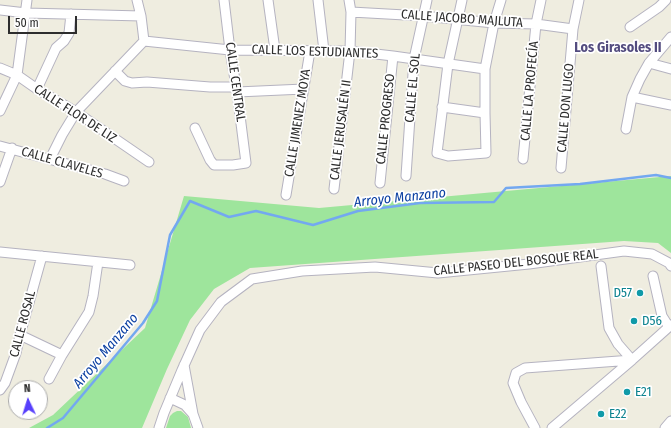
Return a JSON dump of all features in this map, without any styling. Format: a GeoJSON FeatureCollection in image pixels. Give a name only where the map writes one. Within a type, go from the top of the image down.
{"type":"FeatureCollection","features":[{"type":"Feature","properties":{"kind":"street"},"geometry":{"type":"LineString","coordinates":[[0,111],[17,75],[27,0]]}},
{"type":"Feature","properties":{"kind":"street"},"geometry":{"type":"LineString","coordinates":[[50,159],[76,112],[144,41],[141,16],[137,0]]}},
{"type":"Feature","properties":{"kind":"street","name":"CALLE CENTRAL"},"geometry":{"type":"LineString","coordinates":[[195,128],[210,160],[214,165],[246,163],[224,0]]}},
{"type":"Feature","properties":{"kind":"street"},"geometry":{"type":"LineString","coordinates":[[268,0],[275,50]]}},
{"type":"Feature","properties":{"kind":"street"},"geometry":{"type":"LineString","coordinates":[[318,0],[324,51]]}},
{"type":"Feature","properties":{"kind":"street","name":"CALLE JERUSALÉN II"},"geometry":{"type":"LineString","coordinates":[[334,189],[350,52],[351,12],[349,0]]}},
{"type":"Feature","properties":{"kind":"street","name":"CALLE EL SOL"},"geometry":{"type":"LineString","coordinates":[[406,176],[414,59],[426,0]]}},
{"type":"Feature","properties":{"kind":"street"},"geometry":{"type":"LineString","coordinates":[[462,0],[448,64],[437,153],[448,156],[486,153],[484,112],[485,69],[494,23],[501,0]]}},
{"type":"Feature","properties":{"kind":"street","name":"CALLE LA PROFECÍA"},"geometry":{"type":"LineString","coordinates":[[523,159],[536,24],[541,0]]}},
{"type":"Feature","properties":{"kind":"street","name":"CALLE DON LUGO"},"geometry":{"type":"LineString","coordinates":[[562,168],[573,30],[579,0]]}},
{"type":"Feature","properties":{"kind":"street"},"geometry":{"type":"LineString","coordinates":[[630,28],[659,7],[666,0]]}},
{"type":"Feature","properties":{"kind":"street"},"geometry":{"type":"LineString","coordinates":[[0,10],[26,13],[141,16]]}},
{"type":"Feature","properties":{"kind":"street","name":"CALLE JACOBO MAJLUTA"},"geometry":{"type":"LineString","coordinates":[[351,12],[423,16],[494,23],[536,24],[573,30]]}},
{"type":"Feature","properties":{"kind":"street"},"geometry":{"type":"LineString","coordinates":[[37,89],[56,48],[64,41],[69,33],[71,14]]}},
{"type":"Feature","properties":{"kind":"street"},"geometry":{"type":"LineString","coordinates":[[626,129],[632,97],[649,63],[671,37]]}},
{"type":"Feature","properties":{"kind":"street","name":"CALLE LOS ESTUDIANTES"},"geometry":{"type":"LineString","coordinates":[[144,41],[230,50],[350,52],[393,56],[485,69]]}},
{"type":"Feature","properties":{"kind":"street","name":"CALLE JIMENEZ MOYA"},"geometry":{"type":"LineString","coordinates":[[286,195],[310,51]]}},
{"type":"Feature","properties":{"kind":"street","name":"CALLE PROGRESO"},"geometry":{"type":"LineString","coordinates":[[380,183],[393,56]]}},
{"type":"Feature","properties":{"kind":"street"},"geometry":{"type":"LineString","coordinates":[[649,63],[671,69]]}},
{"type":"Feature","properties":{"kind":"street","name":"CALLE FLOR DE LIZ"},"geometry":{"type":"LineString","coordinates":[[0,68],[17,75],[37,89],[76,112],[149,162]]}},
{"type":"Feature","properties":{"kind":"street"},"geometry":{"type":"LineString","coordinates":[[115,71],[125,81],[132,83],[147,82],[236,89],[304,89]]}},
{"type":"Feature","properties":{"kind":"street"},"geometry":{"type":"LineString","coordinates":[[632,97],[671,106]]}},
{"type":"Feature","properties":{"kind":"street"},"geometry":{"type":"LineString","coordinates":[[442,107],[484,112]]}},
{"type":"Feature","properties":{"kind":"street","name":"CALLE CLAVELES"},"geometry":{"type":"LineString","coordinates":[[0,146],[105,174],[124,181]]}},
{"type":"Feature","properties":{"kind":"street"},"geometry":{"type":"LineString","coordinates":[[0,182],[12,148]]}},
{"type":"Feature","properties":{"kind":"street","name":"CALLE PASEO DEL BOSQUE REAL"},"geometry":{"type":"LineString","coordinates":[[159,428],[184,364],[200,330],[221,302],[252,279],[302,271],[375,267],[438,273],[529,264],[624,251],[652,254],[669,263],[671,266]]}},
{"type":"Feature","properties":{"kind":"street"},"geometry":{"type":"LineString","coordinates":[[0,252],[130,265]]}},
{"type":"Feature","properties":{"kind":"street","name":"CALLE ROSAL"},"geometry":{"type":"LineString","coordinates":[[0,390],[5,382],[16,353],[42,256]]}},
{"type":"Feature","properties":{"kind":"street"},"geometry":{"type":"LineString","coordinates":[[49,379],[89,312],[98,262]]}},
{"type":"Feature","properties":{"kind":"street"},"geometry":{"type":"LineString","coordinates":[[601,266],[609,328],[618,344],[632,360]]}},
{"type":"Feature","properties":{"kind":"street"},"geometry":{"type":"LineString","coordinates":[[552,428],[670,326],[662,316],[653,276]]}},
{"type":"Feature","properties":{"kind":"street"},"geometry":{"type":"LineString","coordinates":[[20,334],[62,355]]}},
{"type":"Feature","properties":{"kind":"street"},"geometry":{"type":"LineString","coordinates":[[535,428],[513,383],[516,373],[525,368],[632,360]]}},
{"type":"Feature","properties":{"kind":"street"},"geometry":{"type":"LineString","coordinates":[[184,364],[193,414],[198,428]]}},
{"type":"Feature","properties":{"kind":"street"},"geometry":{"type":"LineString","coordinates":[[170,398],[185,405],[193,414]]}},
{"type":"Feature","properties":{"kind":"street"},"geometry":{"type":"LineString","coordinates":[[665,428],[671,421]]}},
{"type":"Feature","properties":{"kind":"green space"},"geometry":{"type":"Polygon","coordinates":[[[671,176],[671,253],[658,243],[624,241],[250,268],[214,289],[190,320],[142,428],[29,428],[44,420],[48,420],[48,418],[53,415],[145,328],[184,196],[319,208],[671,176]]]}},
{"type":"Feature","properties":{"kind":"green space"},"geometry":{"type":"Polygon","coordinates":[[[177,411],[181,411],[188,417],[191,428],[166,428],[170,416],[177,411]]]}},
{"type":"Feature","properties":{"kind":"waterway","name":"Arroyo Manzano"},"geometry":{"type":"LineString","coordinates":[[47,428],[63,418],[143,323],[157,301],[170,235],[190,201],[229,217],[256,211],[313,225],[358,211],[420,203],[494,202],[506,188],[580,184],[656,175],[671,178]]}},
{"type":"Feature","properties":{"kind":"place","name":"D57"},"geometry":{"type":"Point","coordinates":[640,293]}},
{"type":"Feature","properties":{"kind":"place","name":"D56"},"geometry":{"type":"Point","coordinates":[634,321]}},
{"type":"Feature","properties":{"kind":"place","name":"E21"},"geometry":{"type":"Point","coordinates":[627,392]}},
{"type":"Feature","properties":{"kind":"place","name":"E22"},"geometry":{"type":"Point","coordinates":[601,414]}},
{"type":"Feature","properties":{"kind":"district","name":"Los Girasoles II"},"geometry":{"type":"Point","coordinates":[618,48]}}]}
